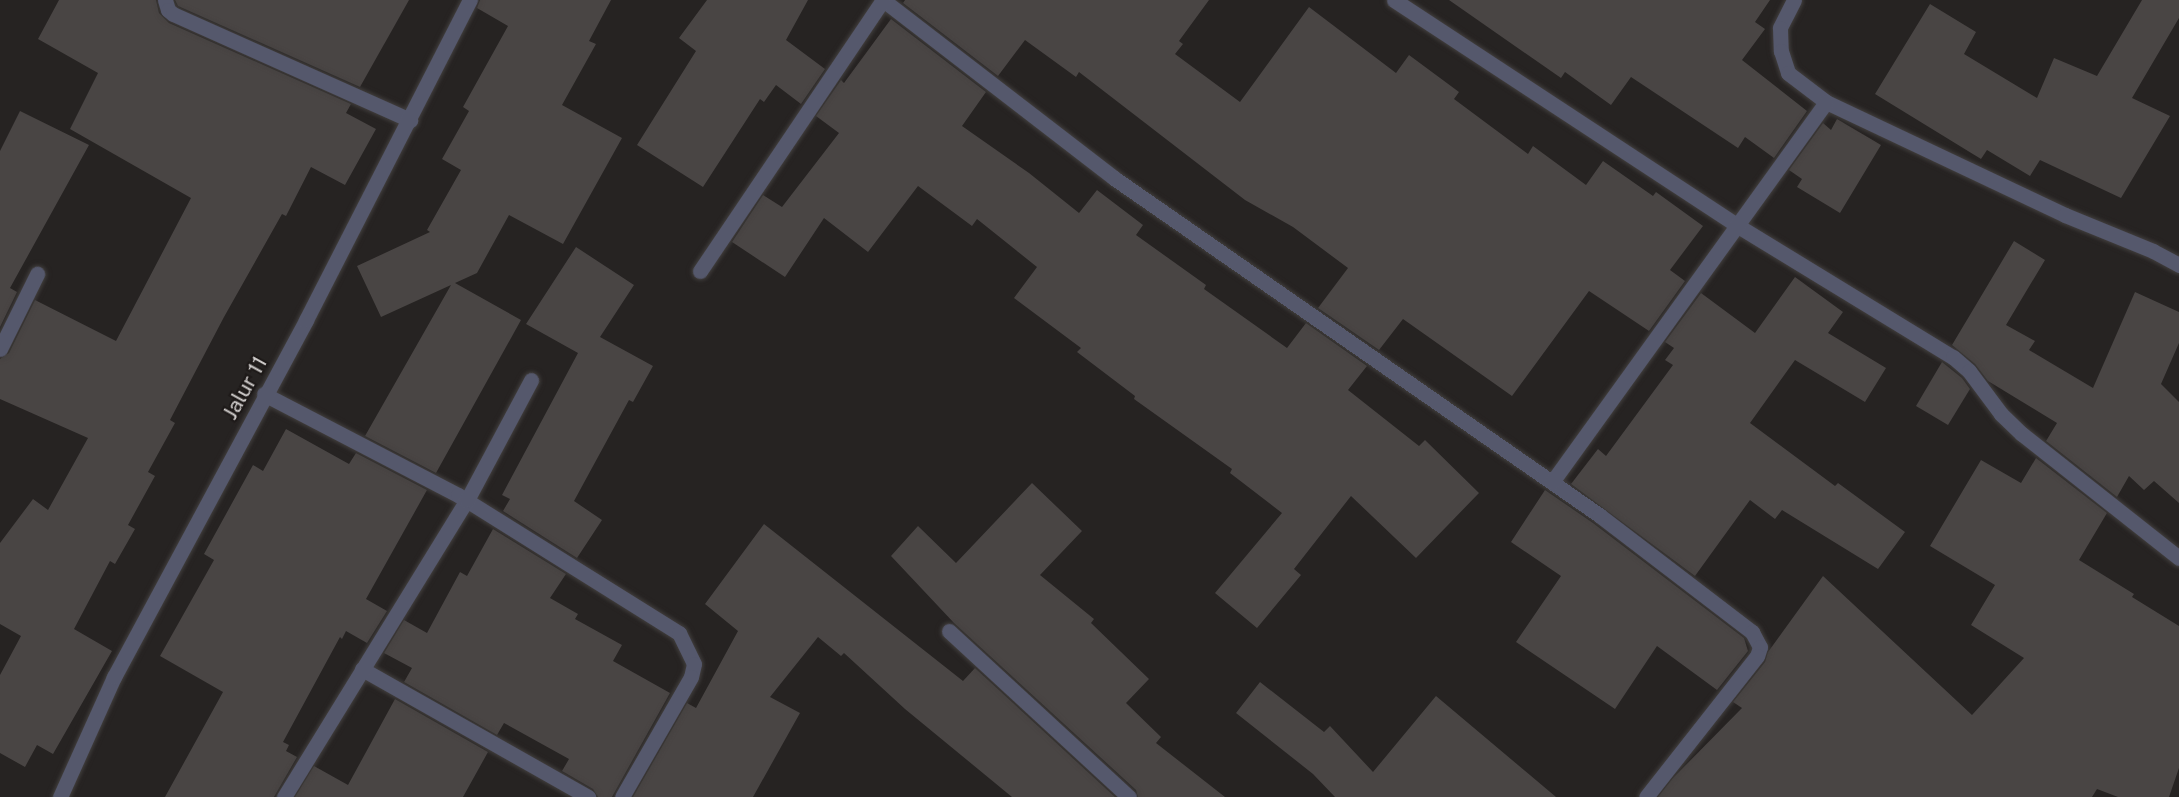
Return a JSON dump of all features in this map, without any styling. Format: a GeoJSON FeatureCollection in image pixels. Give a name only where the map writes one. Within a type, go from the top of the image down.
{"type":"FeatureCollection","features":[{"type":"Feature","properties":{"kind":"street"},"geometry":{"type":"LineString","coordinates":[[165,0],[168,10],[173,15],[410,120]]}},
{"type":"Feature","properties":{"kind":"street","name":"Jalur 11"},"geometry":{"type":"LineString","coordinates":[[60,797],[114,677],[264,394],[306,320],[470,0]]}},
{"type":"Feature","properties":{"kind":"street"},"geometry":{"type":"LineString","coordinates":[[700,271],[883,0],[1114,178],[1552,482],[1752,632],[1760,646],[1757,656],[1646,797]]}},
{"type":"Feature","properties":{"kind":"street"},"geometry":{"type":"LineString","coordinates":[[1394,0],[1738,226],[1953,357],[1969,371],[2001,414],[2022,434],[2179,558]]}},
{"type":"Feature","properties":{"kind":"street"},"geometry":{"type":"LineString","coordinates":[[1794,0],[1780,28],[1781,51],[1788,73],[1826,102],[2065,215],[2179,265]]}},
{"type":"Feature","properties":{"kind":"street"},"geometry":{"type":"LineString","coordinates":[[1552,482],[1826,102]]}},
{"type":"Feature","properties":{"kind":"street"},"geometry":{"type":"LineString","coordinates":[[0,350],[37,274]]}},
{"type":"Feature","properties":{"kind":"street"},"geometry":{"type":"LineString","coordinates":[[284,797],[467,501],[531,380]]}},
{"type":"Feature","properties":{"kind":"street"},"geometry":{"type":"LineString","coordinates":[[264,394],[467,501],[679,633],[688,647],[694,664],[692,676],[622,797]]}},
{"type":"Feature","properties":{"kind":"street"},"geometry":{"type":"LineString","coordinates":[[949,631],[1129,797]]}},
{"type":"Feature","properties":{"kind":"street"},"geometry":{"type":"LineString","coordinates":[[362,669],[588,797]]}},
{"type":"Feature","properties":{"kind":"building"},"geometry":{"type":"Polygon","coordinates":[[[59,0],[156,0],[159,13],[169,23],[351,104],[346,113],[376,129],[345,185],[311,167],[286,216],[282,214],[224,317],[170,420],[175,423],[148,472],[155,476],[128,525],[135,529],[115,564],[110,561],[74,629],[112,651],[53,754],[37,745],[25,767],[0,753],[0,675],[21,636],[0,624],[0,543],[33,499],[48,510],[88,438],[0,399],[0,359],[9,353],[35,300],[116,341],[191,198],[70,129],[98,73],[38,39],[59,0]]]}},
{"type":"Feature","properties":{"kind":"building"},"geometry":{"type":"Polygon","coordinates":[[[175,0],[409,0],[360,87],[178,6],[175,0]]]}},
{"type":"Feature","properties":{"kind":"building"},"geometry":{"type":"Polygon","coordinates":[[[480,0],[611,0],[589,41],[596,44],[562,105],[622,138],[563,244],[509,215],[477,273],[455,283],[521,320],[436,473],[365,436],[451,285],[381,317],[357,266],[430,232],[427,230],[461,170],[442,159],[469,111],[463,107],[508,26],[477,8],[480,0]]]}},
{"type":"Feature","properties":{"kind":"building"},"geometry":{"type":"Polygon","coordinates":[[[707,0],[808,0],[786,40],[825,69],[801,104],[776,85],[764,102],[760,99],[703,187],[637,145],[696,51],[679,38],[707,0]]]}},
{"type":"Feature","properties":{"kind":"building"},"geometry":{"type":"Polygon","coordinates":[[[905,0],[1209,0],[1179,41],[1183,44],[1175,54],[1240,102],[1309,7],[1396,73],[1409,55],[1459,92],[1454,99],[1528,154],[1533,146],[1586,185],[1603,161],[1653,196],[1656,192],[1703,226],[1670,270],[1685,281],[1649,331],[1589,291],[1512,396],[1403,319],[1379,350],[1318,308],[1348,268],[1293,227],[1245,200],[1079,72],[1076,77],[1025,40],[998,76],[903,3],[905,0]]]}},
{"type":"Feature","properties":{"kind":"building"},"geometry":{"type":"Polygon","coordinates":[[[1449,0],[1770,0],[1755,22],[1765,29],[1742,60],[1807,111],[1774,158],[1745,137],[1738,148],[1631,77],[1611,105],[1565,72],[1561,78],[1449,0]]]}},
{"type":"Feature","properties":{"kind":"building"},"geometry":{"type":"Polygon","coordinates":[[[2142,0],[2179,0],[2179,18],[2132,98],[2170,116],[2121,198],[2040,160],[2030,176],[1987,150],[1981,159],[1875,94],[1930,4],[1976,32],[1964,54],[2037,98],[2054,58],[2097,76],[2142,0]]]}},
{"type":"Feature","properties":{"kind":"building"},"geometry":{"type":"Polygon","coordinates":[[[891,19],[986,92],[962,126],[1029,173],[1079,213],[1097,190],[1143,225],[1136,235],[1206,285],[1204,289],[1287,348],[1306,323],[1367,366],[1348,390],[1419,446],[1425,440],[1479,493],[1416,558],[1351,496],[1294,569],[1301,575],[1257,628],[1215,593],[1282,513],[1230,473],[1232,469],[1134,399],[1135,396],[1077,352],[1081,348],[1014,298],[1037,267],[977,219],[972,226],[918,186],[868,252],[824,218],[785,277],[732,242],[763,195],[782,207],[839,133],[816,116],[841,80],[844,83],[891,19]]]}},
{"type":"Feature","properties":{"kind":"building"},"geometry":{"type":"Polygon","coordinates":[[[20,111],[89,145],[10,288],[17,292],[0,327],[0,151],[20,111]]]}},
{"type":"Feature","properties":{"kind":"building"},"geometry":{"type":"Polygon","coordinates":[[[1837,119],[1881,145],[1840,213],[1797,187],[1802,179],[1789,170],[1823,123],[1831,130],[1837,119]]]}},
{"type":"Feature","properties":{"kind":"building"},"geometry":{"type":"Polygon","coordinates":[[[2014,241],[2045,260],[2006,325],[2035,341],[2029,350],[2093,388],[2135,292],[2179,312],[2179,343],[2161,384],[2179,402],[2179,503],[2154,481],[2144,490],[2129,476],[2117,497],[2046,441],[2057,423],[1988,381],[1975,364],[1952,345],[2014,241]]]}},
{"type":"Feature","properties":{"kind":"building"},"geometry":{"type":"Polygon","coordinates":[[[576,247],[634,285],[600,337],[653,366],[633,402],[629,400],[574,501],[602,520],[577,558],[503,511],[510,499],[502,495],[578,353],[526,324],[576,247]]]}},
{"type":"Feature","properties":{"kind":"building"},"geometry":{"type":"Polygon","coordinates":[[[1795,277],[1843,312],[1828,333],[1886,368],[1865,402],[1795,360],[1750,423],[1835,486],[1838,483],[1905,532],[1878,569],[1782,510],[1775,519],[1750,500],[1695,576],[1571,484],[1598,449],[1606,456],[1673,365],[1665,360],[1674,348],[1665,342],[1701,293],[1755,333],[1795,277]]]}},
{"type":"Feature","properties":{"kind":"building"},"geometry":{"type":"Polygon","coordinates":[[[1942,362],[1962,378],[1970,389],[1948,425],[1916,406],[1942,362]]]}},
{"type":"Feature","properties":{"kind":"building"},"geometry":{"type":"Polygon","coordinates":[[[286,429],[349,464],[356,453],[427,490],[366,599],[387,611],[367,643],[346,631],[342,639],[340,637],[283,742],[289,745],[286,751],[297,757],[274,797],[165,797],[223,692],[160,656],[214,560],[204,554],[253,465],[263,471],[286,429]]]}},
{"type":"Feature","properties":{"kind":"building"},"geometry":{"type":"Polygon","coordinates":[[[2036,458],[2107,513],[2079,560],[2134,594],[2132,597],[2179,626],[2179,768],[2169,797],[2118,797],[2097,789],[2092,797],[1658,797],[1673,778],[1742,708],[1733,702],[1765,662],[1768,652],[1823,576],[1972,715],[2024,658],[1971,625],[1995,585],[1930,546],[1981,460],[2021,483],[2036,458]]]}},
{"type":"Feature","properties":{"kind":"building"},"geometry":{"type":"Polygon","coordinates":[[[1032,483],[1082,531],[1040,575],[1094,619],[1091,623],[1149,679],[1126,703],[1161,737],[1156,743],[1225,797],[1138,797],[1136,790],[954,623],[891,556],[918,526],[956,563],[1032,483]]]}},
{"type":"Feature","properties":{"kind":"building"},"geometry":{"type":"Polygon","coordinates":[[[1545,490],[1593,523],[1744,638],[1748,651],[1717,690],[1657,646],[1615,709],[1516,642],[1561,576],[1511,542],[1545,490]]]}},
{"type":"Feature","properties":{"kind":"building"},"geometry":{"type":"Polygon","coordinates":[[[764,524],[963,681],[975,668],[1115,797],[1012,797],[905,709],[844,653],[841,656],[818,637],[770,697],[800,713],[753,797],[633,797],[687,703],[696,708],[738,631],[705,604],[764,524]]]}},
{"type":"Feature","properties":{"kind":"building"},"geometry":{"type":"Polygon","coordinates":[[[493,529],[566,574],[550,598],[578,614],[575,619],[622,645],[613,661],[670,693],[612,797],[598,797],[593,789],[562,771],[569,759],[504,723],[497,735],[404,682],[412,668],[384,653],[404,620],[427,633],[460,572],[467,576],[493,529]]]}},
{"type":"Feature","properties":{"kind":"building"},"geometry":{"type":"Polygon","coordinates":[[[1260,682],[1324,732],[1330,726],[1373,772],[1436,696],[1556,797],[1335,797],[1313,774],[1236,713],[1260,682]]]}},
{"type":"Feature","properties":{"kind":"building"},"geometry":{"type":"Polygon","coordinates":[[[395,699],[488,752],[463,797],[295,797],[314,766],[348,785],[395,699]]]}}]}
